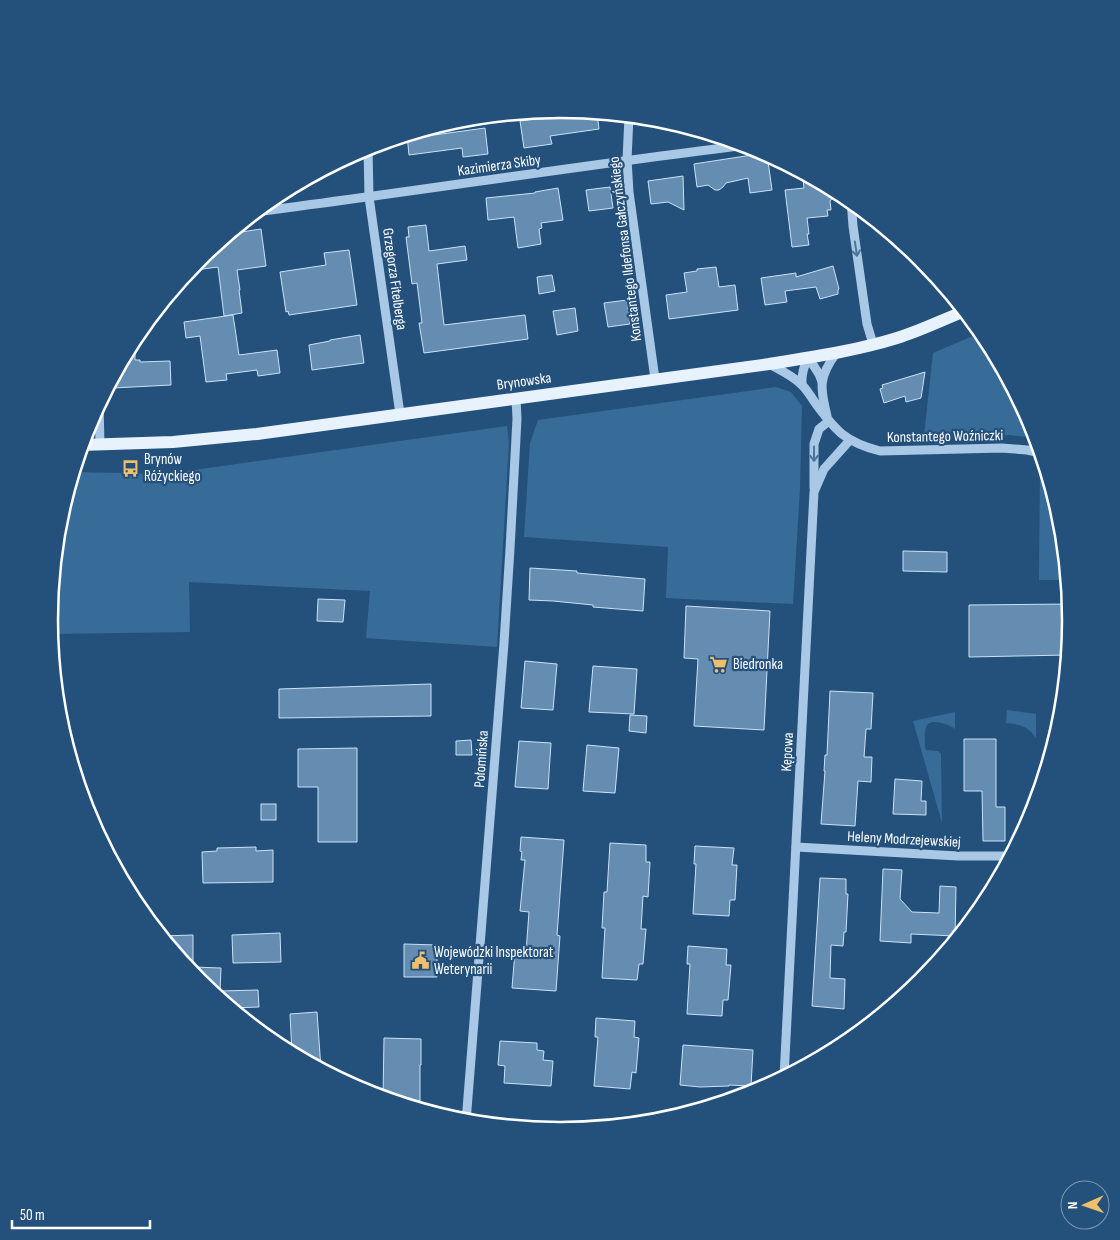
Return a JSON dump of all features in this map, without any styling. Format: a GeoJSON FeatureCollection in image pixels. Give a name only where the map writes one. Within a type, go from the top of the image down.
{"type":"FeatureCollection","features":[{"type":"Feature","properties":{"kind":"main road","name":"Brynowska"},"geometry":{"type":"LineString","coordinates":[[89,445],[164,443],[212,439],[769,364],[808,358],[897,338],[959,314]]}},
{"type":"Feature","properties":{"kind":"street","name":"Konstantego Ildefonsa Gałczyńskiego"},"geometry":{"type":"LineString","coordinates":[[629,122],[626,160],[629,192],[655,380]]}},
{"type":"Feature","properties":{"kind":"street","name":"Kazimierza Skiby"},"geometry":{"type":"LineString","coordinates":[[270,210],[730,147]]}},
{"type":"Feature","properties":{"kind":"street","name":"Grzegorza Fitelberga"},"geometry":{"type":"LineString","coordinates":[[368,156],[369,197],[400,414]]}},
{"type":"Feature","properties":{"kind":"street"},"geometry":{"type":"LineString","coordinates":[[852,211],[863,294],[873,344]]}},
{"type":"Feature","properties":{"kind":"street"},"geometry":{"type":"LineString","coordinates":[[822,382],[828,364],[837,352]]}},
{"type":"Feature","properties":{"kind":"street"},"geometry":{"type":"LineString","coordinates":[[802,385],[803,368],[808,358],[820,374],[822,396],[829,421],[819,430],[814,444],[814,492]]}},
{"type":"Feature","properties":{"kind":"street","name":"Konstantego Woźniczki"},"geometry":{"type":"LineString","coordinates":[[769,364],[802,385],[838,431],[864,447],[880,451],[1002,448],[1033,451]]}},
{"type":"Feature","properties":{"kind":"street","name":"Połomińska"},"geometry":{"type":"LineString","coordinates":[[467,1114],[509,568],[517,420],[516,398]]}},
{"type":"Feature","properties":{"kind":"street"},"geometry":{"type":"LineString","coordinates":[[100,419],[100,445]]}},
{"type":"Feature","properties":{"kind":"street","name":"Kępowa"},"geometry":{"type":"LineString","coordinates":[[784,1070],[814,492],[824,469],[850,440]]}},
{"type":"Feature","properties":{"kind":"street","name":"Heleny Modrzejewskiej"},"geometry":{"type":"LineString","coordinates":[[796,847],[958,856],[1003,856]]}},
{"type":"Feature","properties":{"kind":"shaded area"},"geometry":{"type":"Polygon","coordinates":[[[974,335],[1011,398],[1028,437],[1009,435],[924,436],[933,353],[974,335]]]}},
{"type":"Feature","properties":{"kind":"shaded area"},"geometry":{"type":"Polygon","coordinates":[[[776,387],[791,392],[802,406],[800,488],[793,604],[666,598],[668,547],[524,537],[530,443],[538,420],[776,387]]]}},
{"type":"Feature","properties":{"kind":"shaded area"},"geometry":{"type":"Polygon","coordinates":[[[507,426],[509,443],[497,647],[366,638],[370,591],[189,582],[190,632],[58,634],[59,587],[62,554],[67,522],[80,472],[165,474],[507,426]]]}},
{"type":"Feature","properties":{"kind":"shaded area"},"geometry":{"type":"Polygon","coordinates":[[[1040,472],[1053,522],[1060,580],[1039,580],[1040,472]]]}},
{"type":"Feature","properties":{"kind":"shaded area"},"geometry":{"type":"Polygon","coordinates":[[[1007,710],[1036,714],[1036,738],[1030,730],[1023,726],[1006,723],[1007,710]]]}},
{"type":"Feature","properties":{"kind":"shaded area"},"geometry":{"type":"Polygon","coordinates":[[[955,712],[955,729],[948,725],[931,722],[926,727],[925,732],[926,750],[938,751],[941,754],[942,823],[913,721],[955,712]]]}},
{"type":"Feature","properties":{"kind":"building"},"geometry":{"type":"Polygon","coordinates":[[[534,119],[598,119],[599,129],[550,136],[552,144],[524,148],[520,121],[534,119]]]}},
{"type":"Feature","properties":{"kind":"building"},"geometry":{"type":"Polygon","coordinates":[[[485,128],[488,154],[463,157],[462,148],[409,155],[408,141],[434,134],[485,128]]]}},
{"type":"Feature","properties":{"kind":"building"},"geometry":{"type":"Polygon","coordinates":[[[750,155],[768,163],[772,190],[750,193],[748,178],[726,183],[719,190],[715,190],[708,185],[697,187],[694,164],[750,155]]]}},
{"type":"Feature","properties":{"kind":"building"},"geometry":{"type":"Polygon","coordinates":[[[683,176],[684,210],[668,202],[651,204],[648,181],[683,176]]]}},
{"type":"Feature","properties":{"kind":"building"},"geometry":{"type":"Polygon","coordinates":[[[803,181],[832,198],[830,201],[831,210],[827,210],[828,216],[807,218],[809,245],[792,247],[785,190],[804,188],[803,181]]]}},
{"type":"Feature","properties":{"kind":"building"},"geometry":{"type":"Polygon","coordinates":[[[610,187],[613,208],[589,211],[586,190],[610,187]]]}},
{"type":"Feature","properties":{"kind":"building"},"geometry":{"type":"Polygon","coordinates":[[[558,188],[563,220],[541,223],[542,228],[539,229],[541,244],[518,248],[514,217],[488,220],[486,198],[535,193],[558,188]]]}},
{"type":"Feature","properties":{"kind":"building"},"geometry":{"type":"Polygon","coordinates":[[[426,225],[429,251],[465,246],[467,260],[437,264],[444,325],[525,315],[528,339],[424,353],[419,323],[422,323],[417,283],[412,284],[406,237],[409,237],[408,227],[426,225]]]}},
{"type":"Feature","properties":{"kind":"building"},"geometry":{"type":"Polygon","coordinates":[[[261,229],[266,266],[237,270],[242,313],[224,316],[218,267],[201,269],[241,232],[261,229]]]}},
{"type":"Feature","properties":{"kind":"building"},"geometry":{"type":"Polygon","coordinates":[[[349,250],[357,305],[289,315],[288,311],[286,312],[280,272],[326,265],[324,253],[349,250]]]}},
{"type":"Feature","properties":{"kind":"building"},"geometry":{"type":"Polygon","coordinates":[[[833,266],[839,289],[838,294],[820,299],[816,287],[785,291],[787,302],[765,305],[761,278],[796,273],[796,277],[833,266]]]}},
{"type":"Feature","properties":{"kind":"building"},"geometry":{"type":"Polygon","coordinates":[[[716,267],[719,287],[735,285],[738,310],[669,319],[666,295],[687,292],[684,273],[697,271],[697,269],[716,267]]]}},
{"type":"Feature","properties":{"kind":"building"},"geometry":{"type":"Polygon","coordinates":[[[552,275],[555,291],[539,294],[537,277],[552,275]]]}},
{"type":"Feature","properties":{"kind":"building"},"geometry":{"type":"Polygon","coordinates":[[[627,300],[630,324],[608,327],[604,303],[627,300]]]}},
{"type":"Feature","properties":{"kind":"building"},"geometry":{"type":"Polygon","coordinates":[[[575,308],[578,331],[557,335],[553,311],[575,308]]]}},
{"type":"Feature","properties":{"kind":"building"},"geometry":{"type":"Polygon","coordinates":[[[233,315],[239,355],[277,350],[280,373],[258,376],[257,370],[226,374],[227,380],[206,382],[200,336],[186,338],[184,322],[233,315]]]}},
{"type":"Feature","properties":{"kind":"building"},"geometry":{"type":"Polygon","coordinates":[[[360,335],[364,363],[312,370],[309,345],[360,335]]]}},
{"type":"Feature","properties":{"kind":"building"},"geometry":{"type":"Polygon","coordinates":[[[135,353],[135,360],[140,360],[140,362],[170,361],[171,385],[115,388],[135,353]]]}},
{"type":"Feature","properties":{"kind":"building"},"geometry":{"type":"Polygon","coordinates":[[[925,372],[921,398],[906,402],[905,396],[884,403],[880,389],[883,388],[882,385],[925,372]]]}},
{"type":"Feature","properties":{"kind":"building"},"geometry":{"type":"Polygon","coordinates":[[[903,551],[947,552],[947,572],[903,571],[903,551]]]}},
{"type":"Feature","properties":{"kind":"building"},"geometry":{"type":"Polygon","coordinates":[[[530,568],[645,579],[643,611],[529,600],[530,568]]]}},
{"type":"Feature","properties":{"kind":"building"},"geometry":{"type":"Polygon","coordinates":[[[318,599],[345,600],[343,622],[317,621],[318,599]]]}},
{"type":"Feature","properties":{"kind":"building"},"geometry":{"type":"Polygon","coordinates":[[[1062,604],[1061,655],[969,657],[969,605],[1062,604]]]}},
{"type":"Feature","properties":{"kind":"building"},"geometry":{"type":"Polygon","coordinates":[[[686,606],[770,611],[764,730],[694,726],[698,659],[684,658],[686,606]]]}},
{"type":"Feature","properties":{"kind":"building"},"geometry":{"type":"Polygon","coordinates":[[[525,661],[557,664],[553,710],[521,708],[525,661]]]}},
{"type":"Feature","properties":{"kind":"building"},"geometry":{"type":"Polygon","coordinates":[[[593,666],[637,669],[634,714],[589,712],[593,666]]]}},
{"type":"Feature","properties":{"kind":"building"},"geometry":{"type":"Polygon","coordinates":[[[431,684],[431,716],[279,718],[279,689],[431,684]]]}},
{"type":"Feature","properties":{"kind":"building"},"geometry":{"type":"Polygon","coordinates":[[[830,691],[873,693],[871,729],[866,729],[864,757],[872,757],[871,782],[858,781],[855,826],[821,824],[830,691]]]}},
{"type":"Feature","properties":{"kind":"building"},"geometry":{"type":"Polygon","coordinates":[[[630,715],[647,716],[646,733],[629,731],[630,715]]]}},
{"type":"Feature","properties":{"kind":"building"},"geometry":{"type":"Polygon","coordinates":[[[964,739],[996,739],[996,807],[1005,807],[1005,841],[983,841],[982,791],[964,791],[964,739]]]}},
{"type":"Feature","properties":{"kind":"building"},"geometry":{"type":"Polygon","coordinates":[[[471,740],[472,755],[456,755],[456,741],[471,740]]]}},
{"type":"Feature","properties":{"kind":"building"},"geometry":{"type":"Polygon","coordinates":[[[519,741],[551,743],[548,789],[515,787],[519,741]]]}},
{"type":"Feature","properties":{"kind":"building"},"geometry":{"type":"Polygon","coordinates":[[[587,745],[619,748],[615,793],[583,791],[587,745]]]}},
{"type":"Feature","properties":{"kind":"building"},"geometry":{"type":"Polygon","coordinates":[[[357,748],[357,842],[318,842],[318,787],[298,787],[298,749],[357,748]]]}},
{"type":"Feature","properties":{"kind":"building"},"geometry":{"type":"Polygon","coordinates":[[[895,779],[922,781],[921,801],[926,801],[926,815],[893,814],[895,779]]]}},
{"type":"Feature","properties":{"kind":"building"},"geometry":{"type":"Polygon","coordinates":[[[261,804],[276,804],[276,820],[261,820],[261,804]]]}},
{"type":"Feature","properties":{"kind":"building"},"geometry":{"type":"Polygon","coordinates":[[[521,837],[564,840],[557,935],[560,936],[556,991],[512,988],[515,951],[526,952],[529,912],[520,911],[525,860],[521,860],[521,837]]]}},
{"type":"Feature","properties":{"kind":"building"},"geometry":{"type":"Polygon","coordinates":[[[610,843],[646,845],[646,862],[650,862],[648,897],[643,896],[641,929],[646,929],[643,964],[639,964],[637,980],[602,978],[605,928],[602,928],[604,892],[607,892],[610,843]]]}},
{"type":"Feature","properties":{"kind":"building"},"geometry":{"type":"Polygon","coordinates":[[[695,846],[734,848],[732,865],[737,865],[735,900],[730,900],[729,916],[693,914],[696,864],[694,864],[695,846]]]}},
{"type":"Feature","properties":{"kind":"building"},"geometry":{"type":"Polygon","coordinates":[[[256,847],[256,851],[273,850],[273,882],[203,883],[202,852],[217,851],[217,848],[256,847]]]}},
{"type":"Feature","properties":{"kind":"building"},"geometry":{"type":"Polygon","coordinates":[[[883,869],[902,870],[900,899],[912,912],[939,913],[940,886],[956,887],[955,931],[951,936],[911,934],[911,943],[880,941],[883,869]]]}},
{"type":"Feature","properties":{"kind":"building"},"geometry":{"type":"Polygon","coordinates":[[[820,878],[846,879],[846,894],[848,894],[846,932],[844,932],[843,946],[831,945],[830,978],[845,979],[844,1009],[812,1006],[820,878]]]}},
{"type":"Feature","properties":{"kind":"building"},"geometry":{"type":"Polygon","coordinates":[[[280,933],[281,962],[233,963],[232,935],[280,933]]]}},
{"type":"Feature","properties":{"kind":"building"},"geometry":{"type":"Polygon","coordinates":[[[193,935],[193,962],[182,951],[169,936],[193,935]]]}},
{"type":"Feature","properties":{"kind":"building","name":"Wojewódzki Inspektorat Weterynarii"},"geometry":{"type":"Polygon","coordinates":[[[404,944],[437,945],[437,977],[404,977],[404,944]]]}},
{"type":"Feature","properties":{"kind":"building"},"geometry":{"type":"Polygon","coordinates":[[[688,946],[727,949],[726,965],[731,965],[728,1000],[723,1000],[722,1016],[687,1014],[690,964],[687,964],[688,946]]]}},
{"type":"Feature","properties":{"kind":"building"},"geometry":{"type":"Polygon","coordinates":[[[197,967],[221,968],[220,989],[197,967]]]}},
{"type":"Feature","properties":{"kind":"building"},"geometry":{"type":"Polygon","coordinates":[[[258,990],[259,1007],[241,1008],[222,991],[258,990]]]}},
{"type":"Feature","properties":{"kind":"building"},"geometry":{"type":"Polygon","coordinates":[[[317,1012],[320,1061],[292,1044],[290,1014],[317,1012]]]}},
{"type":"Feature","properties":{"kind":"building"},"geometry":{"type":"Polygon","coordinates":[[[596,1018],[635,1021],[634,1037],[639,1038],[636,1073],[632,1072],[630,1089],[594,1086],[598,1037],[595,1037],[596,1018]]]}},
{"type":"Feature","properties":{"kind":"building"},"geometry":{"type":"Polygon","coordinates":[[[384,1038],[421,1039],[420,1102],[383,1090],[384,1038]]]}},
{"type":"Feature","properties":{"kind":"building"},"geometry":{"type":"Polygon","coordinates":[[[500,1041],[537,1043],[537,1050],[544,1051],[543,1060],[553,1061],[551,1086],[504,1083],[505,1066],[498,1065],[500,1041]]]}},
{"type":"Feature","properties":{"kind":"building"},"geometry":{"type":"Polygon","coordinates":[[[683,1045],[753,1050],[751,1084],[700,1087],[680,1085],[683,1045]]]}},
{"type":"Feature","properties":{"kind":"place","name":"Brynów Różyckiego"},"geometry":{"type":"Point","coordinates":[130,468]}},
{"type":"Feature","properties":{"kind":"place","name":"Biedronka"},"geometry":{"type":"Point","coordinates":[719,664]}},
{"type":"Feature","properties":{"kind":"place","name":"Wojewódzki Inspektorat Weterynarii"},"geometry":{"type":"Point","coordinates":[420,961]}}]}
